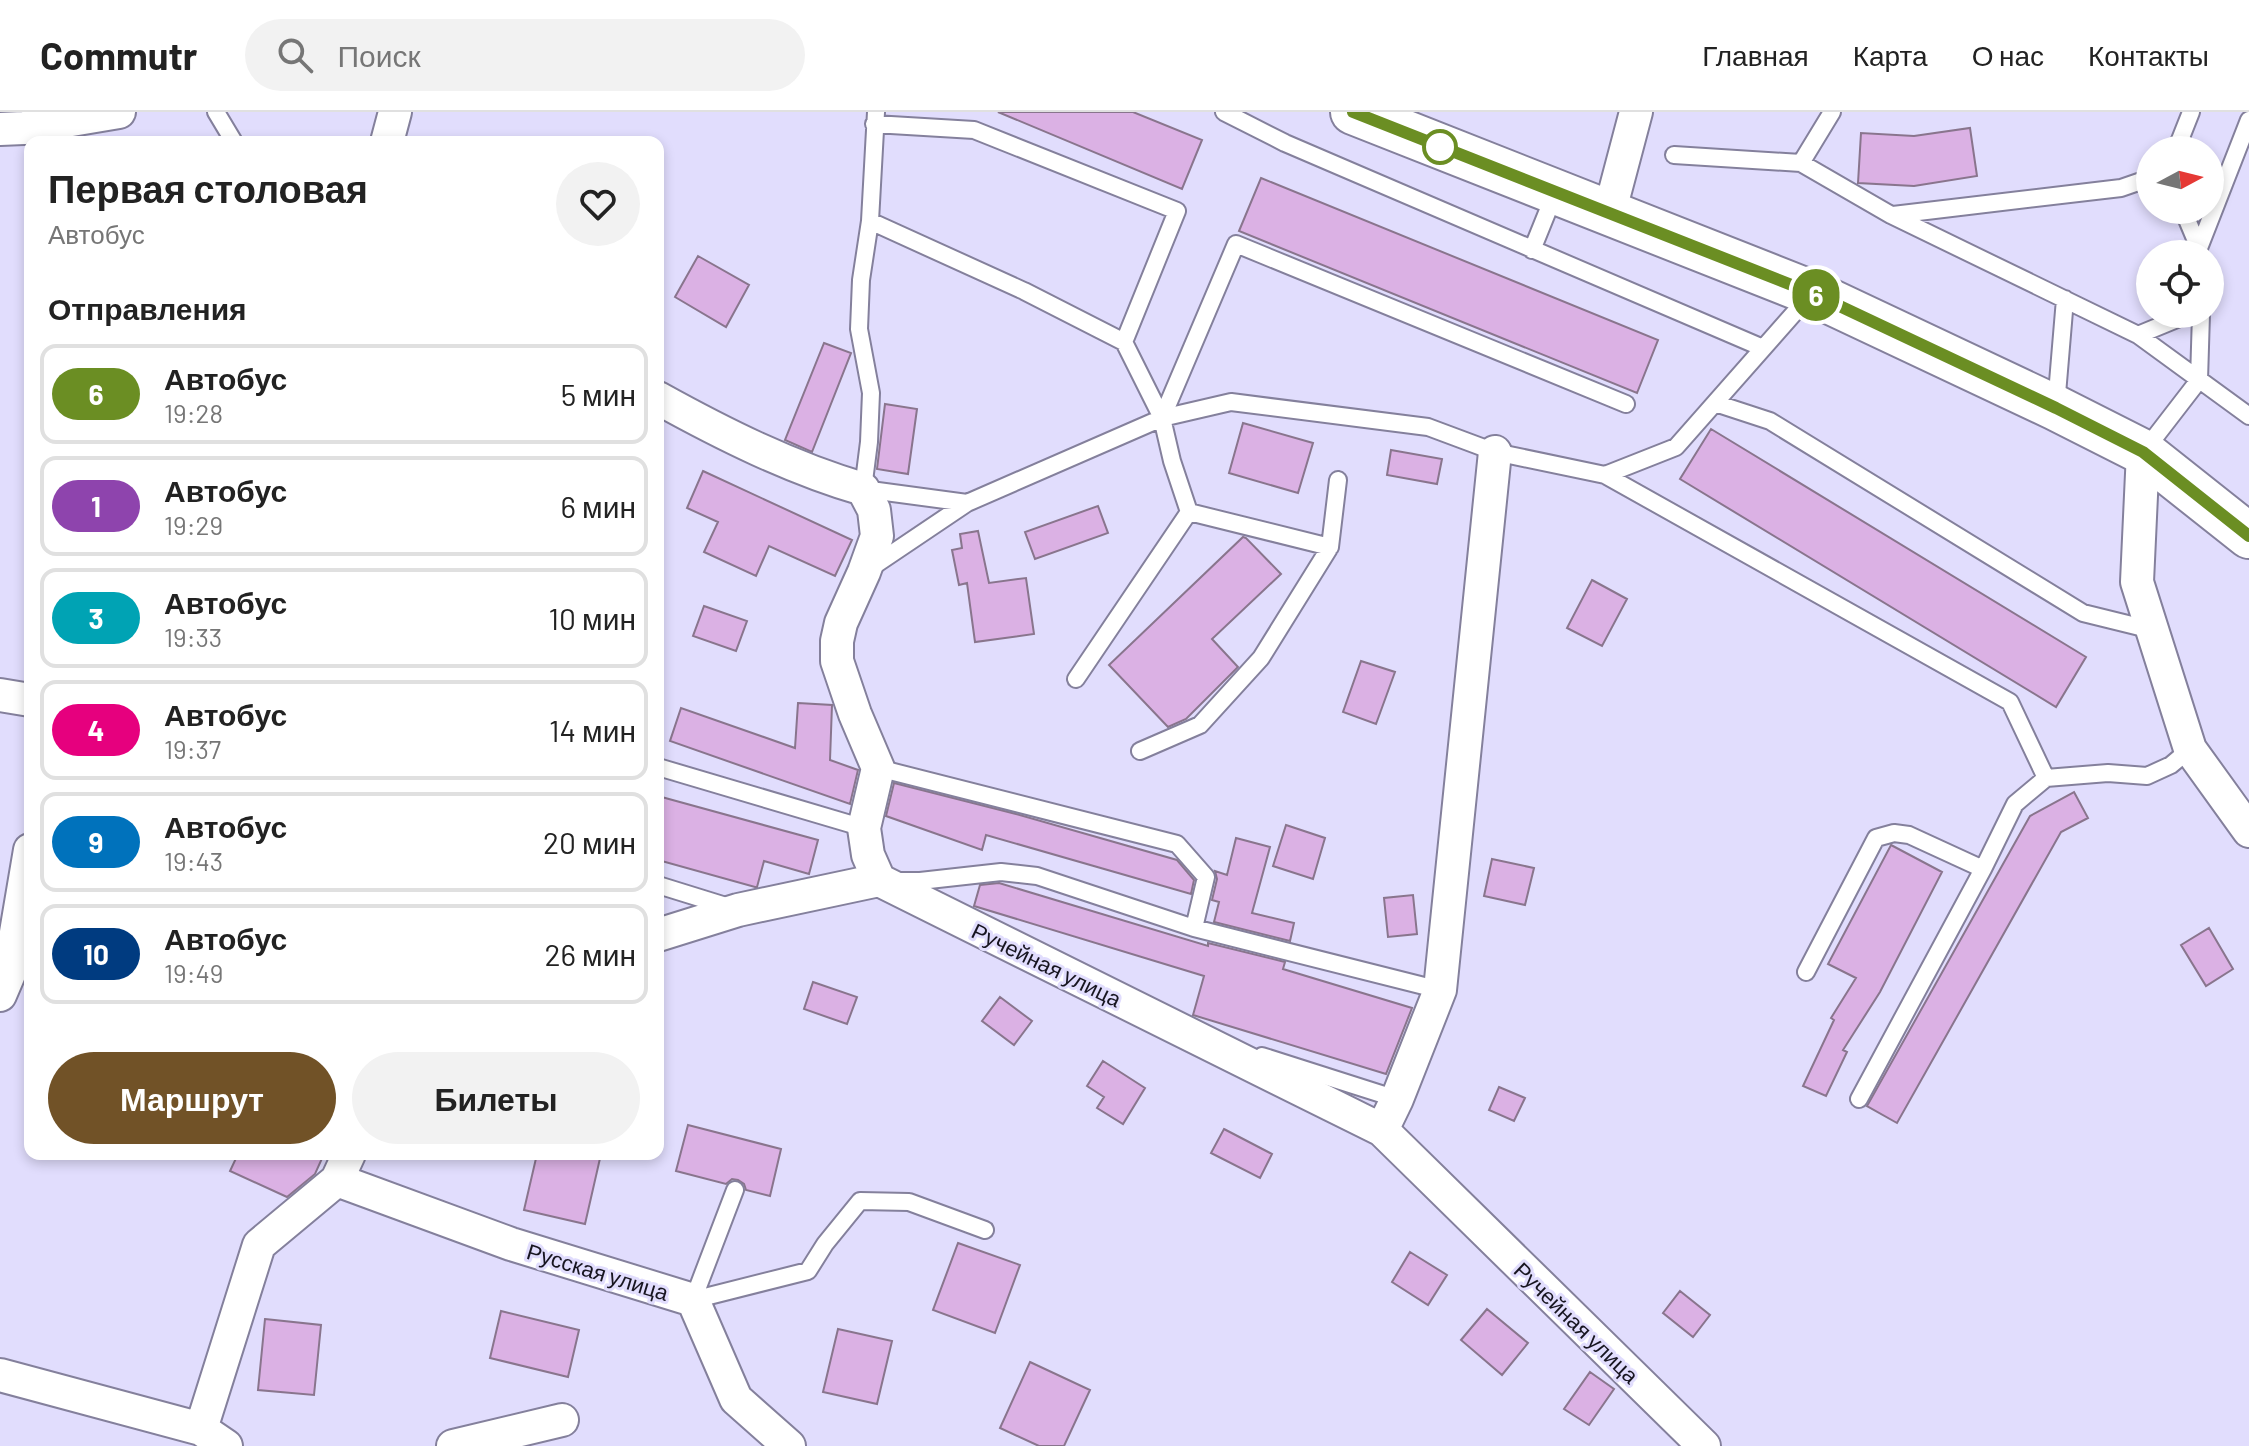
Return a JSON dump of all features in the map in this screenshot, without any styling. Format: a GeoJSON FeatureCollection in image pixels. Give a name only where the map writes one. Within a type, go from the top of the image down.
{"type":"FeatureCollection","features":[{"type":"Feature","properties":{"kind":"main road"},"geometry":{"type":"LineString","coordinates":[[1353,112],[1812,293],[2056,408],[2143,452],[2249,536]]}},
{"type":"Feature","properties":{"kind":"street"},"geometry":{"type":"LineString","coordinates":[[0,129],[24,128],[119,112]]}},
{"type":"Feature","properties":{"kind":"street"},"geometry":{"type":"LineString","coordinates":[[389,136],[395,112]]}},
{"type":"Feature","properties":{"kind":"street"},"geometry":{"type":"LineString","coordinates":[[1609,214],[1636,112]]}},
{"type":"Feature","properties":{"kind":"street"},"geometry":{"type":"LineString","coordinates":[[664,401],[709,426],[826,478],[863,489],[874,510],[877,536],[841,623],[837,661],[878,768],[864,828],[868,855],[879,880],[738,910],[664,933]]}},
{"type":"Feature","properties":{"kind":"street"},"geometry":{"type":"LineString","coordinates":[[1382,1130],[1440,990],[1495,452]]}},
{"type":"Feature","properties":{"kind":"street"},"geometry":{"type":"LineString","coordinates":[[2143,452],[2137,582],[2190,749],[2249,831]]}},
{"type":"Feature","properties":{"kind":"street"},"geometry":{"type":"LineString","coordinates":[[0,695],[24,699]]}},
{"type":"Feature","properties":{"kind":"street","name":"Ручейная улица"},"geometry":{"type":"LineString","coordinates":[[879,880],[1382,1130],[1704,1446]]}},
{"type":"Feature","properties":{"kind":"street"},"geometry":{"type":"LineString","coordinates":[[0,995],[9,974],[24,885]]}},
{"type":"Feature","properties":{"kind":"street"},"geometry":{"type":"LineString","coordinates":[[0,1375],[214,1438],[259,1245],[343,1167]]}},
{"type":"Feature","properties":{"kind":"street","name":"Русская улица"},"geometry":{"type":"LineString","coordinates":[[343,1167],[511,1244],[693,1300],[736,1399],[789,1446]]}},
{"type":"Feature","properties":{"kind":"street"},"geometry":{"type":"LineString","coordinates":[[453,1446],[562,1420]]}},
{"type":"Feature","properties":{"kind":"lane"},"geometry":{"type":"LineString","coordinates":[[216,112],[230,136]]}},
{"type":"Feature","properties":{"kind":"lane"},"geometry":{"type":"LineString","coordinates":[[1224,112],[1285,143],[1763,348]]}},
{"type":"Feature","properties":{"kind":"lane"},"geometry":{"type":"LineString","coordinates":[[1801,163],[1832,112]]}},
{"type":"Feature","properties":{"kind":"lane"},"geometry":{"type":"LineString","coordinates":[[2182,136],[2191,112]]}},
{"type":"Feature","properties":{"kind":"lane"},"geometry":{"type":"LineString","coordinates":[[967,503],[863,489],[871,393],[859,329],[861,280],[870,221],[875,118],[974,130],[1177,211],[1124,342]]}},
{"type":"Feature","properties":{"kind":"lane"},"geometry":{"type":"LineString","coordinates":[[2203,240],[2249,120]]}},
{"type":"Feature","properties":{"kind":"lane"},"geometry":{"type":"LineString","coordinates":[[1674,155],[1801,163],[1891,215],[2138,335],[2249,416]]}},
{"type":"Feature","properties":{"kind":"lane"},"geometry":{"type":"LineString","coordinates":[[1891,215],[2121,188],[2136,183]]}},
{"type":"Feature","properties":{"kind":"lane"},"geometry":{"type":"LineString","coordinates":[[1532,250],[1555,193]]}},
{"type":"Feature","properties":{"kind":"lane"},"geometry":{"type":"LineString","coordinates":[[870,221],[1024,291],[1124,342],[1162,418],[1189,512]]}},
{"type":"Feature","properties":{"kind":"lane"},"geometry":{"type":"LineString","coordinates":[[1162,418],[1236,244],[1626,404]]}},
{"type":"Feature","properties":{"kind":"lane"},"geometry":{"type":"LineString","coordinates":[[1605,475],[1676,447],[1812,293]]}},
{"type":"Feature","properties":{"kind":"lane"},"geometry":{"type":"LineString","coordinates":[[2056,408],[2065,299]]}},
{"type":"Feature","properties":{"kind":"lane"},"geometry":{"type":"LineString","coordinates":[[2138,335],[2155,328]]}},
{"type":"Feature","properties":{"kind":"lane"},"geometry":{"type":"LineString","coordinates":[[2143,452],[2199,380],[2201,328]]}},
{"type":"Feature","properties":{"kind":"lane"},"geometry":{"type":"LineString","coordinates":[[864,572],[967,503],[1162,418],[1231,402],[1428,427],[1495,452],[1605,475],[2010,702],[2046,778]]}},
{"type":"Feature","properties":{"kind":"lane"},"geometry":{"type":"LineString","coordinates":[[1715,403],[1770,421],[2083,613],[2152,630]]}},
{"type":"Feature","properties":{"kind":"lane"},"geometry":{"type":"LineString","coordinates":[[1140,751],[1200,725],[1261,658],[1330,547],[1338,480]]}},
{"type":"Feature","properties":{"kind":"lane"},"geometry":{"type":"LineString","coordinates":[[1189,512],[1330,547]]}},
{"type":"Feature","properties":{"kind":"lane"},"geometry":{"type":"LineString","coordinates":[[1076,679],[1189,512]]}},
{"type":"Feature","properties":{"kind":"lane"},"geometry":{"type":"LineString","coordinates":[[1859,1099],[2015,804],[2046,778],[2108,773],[2147,776],[2171,765],[2190,749]]}},
{"type":"Feature","properties":{"kind":"lane"},"geometry":{"type":"LineString","coordinates":[[878,768],[1177,844],[1206,877],[1194,928]]}},
{"type":"Feature","properties":{"kind":"lane"},"geometry":{"type":"LineString","coordinates":[[664,769],[864,828]]}},
{"type":"Feature","properties":{"kind":"lane"},"geometry":{"type":"LineString","coordinates":[[1806,972],[1876,838],[1894,833],[1909,835],[1983,869]]}},
{"type":"Feature","properties":{"kind":"lane"},"geometry":{"type":"LineString","coordinates":[[879,880],[920,881],[1001,872],[1037,876],[1194,928],[1440,990]]}},
{"type":"Feature","properties":{"kind":"lane"},"geometry":{"type":"LineString","coordinates":[[664,887],[738,910]]}},
{"type":"Feature","properties":{"kind":"lane"},"geometry":{"type":"LineString","coordinates":[[1251,1053],[1397,1099]]}},
{"type":"Feature","properties":{"kind":"lane"},"geometry":{"type":"LineString","coordinates":[[693,1300],[735,1190]]}},
{"type":"Feature","properties":{"kind":"lane"},"geometry":{"type":"LineString","coordinates":[[693,1300],[808,1271],[825,1244],[860,1201],[909,1202],[985,1230]]}},
{"type":"Feature","properties":{"kind":"building"},"geometry":{"type":"Polygon","coordinates":[[[998,112],[1133,112],[1202,140],[1182,189],[998,112]]]}},
{"type":"Feature","properties":{"kind":"building"},"geometry":{"type":"Polygon","coordinates":[[[1970,128],[1977,176],[1914,186],[1858,183],[1861,133],[1914,136],[1970,128]]]}},
{"type":"Feature","properties":{"kind":"building"},"geometry":{"type":"Polygon","coordinates":[[[1261,178],[1658,340],[1637,393],[1239,231],[1261,178]]]}},
{"type":"Feature","properties":{"kind":"building"},"geometry":{"type":"Polygon","coordinates":[[[698,256],[749,285],[726,327],[675,297],[698,256]]]}},
{"type":"Feature","properties":{"kind":"building"},"geometry":{"type":"Polygon","coordinates":[[[824,343],[851,353],[812,452],[785,440],[824,343]]]}},
{"type":"Feature","properties":{"kind":"building"},"geometry":{"type":"Polygon","coordinates":[[[885,404],[917,409],[908,474],[877,469],[885,404]]]}},
{"type":"Feature","properties":{"kind":"building"},"geometry":{"type":"Polygon","coordinates":[[[1243,423],[1313,443],[1298,493],[1229,473],[1243,423]]]}},
{"type":"Feature","properties":{"kind":"building"},"geometry":{"type":"Polygon","coordinates":[[[1711,429],[2086,657],[2056,707],[1680,479],[1711,429]]]}},
{"type":"Feature","properties":{"kind":"building"},"geometry":{"type":"Polygon","coordinates":[[[1391,450],[1442,459],[1437,484],[1387,475],[1391,450]]]}},
{"type":"Feature","properties":{"kind":"building"},"geometry":{"type":"Polygon","coordinates":[[[703,471],[852,540],[835,576],[769,546],[756,576],[704,552],[718,522],[687,508],[703,471]]]}},
{"type":"Feature","properties":{"kind":"building"},"geometry":{"type":"Polygon","coordinates":[[[1098,506],[1108,533],[1035,559],[1025,532],[1098,506]]]}},
{"type":"Feature","properties":{"kind":"building"},"geometry":{"type":"Polygon","coordinates":[[[978,531],[989,583],[1026,578],[1034,634],[975,642],[967,583],[959,585],[952,550],[962,548],[960,534],[978,531]]]}},
{"type":"Feature","properties":{"kind":"building"},"geometry":{"type":"Polygon","coordinates":[[[1243,537],[1281,574],[1212,639],[1238,667],[1186,719],[1168,727],[1109,665],[1243,537]]]}},
{"type":"Feature","properties":{"kind":"building"},"geometry":{"type":"Polygon","coordinates":[[[1592,580],[1627,599],[1602,646],[1567,628],[1592,580]]]}},
{"type":"Feature","properties":{"kind":"building"},"geometry":{"type":"Polygon","coordinates":[[[704,606],[747,621],[736,651],[693,636],[704,606]]]}},
{"type":"Feature","properties":{"kind":"building"},"geometry":{"type":"Polygon","coordinates":[[[1361,661],[1395,672],[1376,724],[1343,712],[1361,661]]]}},
{"type":"Feature","properties":{"kind":"building"},"geometry":{"type":"Polygon","coordinates":[[[798,703],[832,705],[830,760],[858,770],[850,804],[670,741],[681,708],[795,748],[798,703]]]}},
{"type":"Feature","properties":{"kind":"building"},"geometry":{"type":"Polygon","coordinates":[[[894,783],[1177,860],[1194,880],[1191,894],[986,835],[982,850],[886,816],[894,783]]]}},
{"type":"Feature","properties":{"kind":"building"},"geometry":{"type":"Polygon","coordinates":[[[2074,792],[2088,818],[2061,832],[1897,1123],[1867,1106],[2030,816],[2074,792]]]}},
{"type":"Feature","properties":{"kind":"building"},"geometry":{"type":"Polygon","coordinates":[[[664,798],[818,840],[809,874],[764,861],[755,887],[664,862],[664,798]]]}},
{"type":"Feature","properties":{"kind":"building"},"geometry":{"type":"Polygon","coordinates":[[[1286,825],[1325,838],[1313,879],[1273,866],[1286,825]]]}},
{"type":"Feature","properties":{"kind":"building"},"geometry":{"type":"Polygon","coordinates":[[[1236,838],[1270,847],[1252,913],[1294,923],[1290,941],[1214,922],[1219,902],[1212,900],[1217,879],[1215,871],[1227,875],[1236,838]]]}},
{"type":"Feature","properties":{"kind":"building"},"geometry":{"type":"Polygon","coordinates":[[[1891,845],[1942,872],[1880,992],[1843,1050],[1847,1052],[1826,1096],[1803,1086],[1834,1020],[1831,1018],[1856,978],[1828,964],[1891,845]]]}},
{"type":"Feature","properties":{"kind":"building"},"geometry":{"type":"Polygon","coordinates":[[[1492,859],[1534,868],[1525,905],[1484,896],[1492,859]]]}},
{"type":"Feature","properties":{"kind":"building"},"geometry":{"type":"Polygon","coordinates":[[[999,883],[1208,946],[1208,943],[1285,962],[1283,969],[1412,1008],[1386,1074],[1193,1015],[1204,976],[974,906],[980,885],[999,883]]]}},
{"type":"Feature","properties":{"kind":"building"},"geometry":{"type":"Polygon","coordinates":[[[1413,895],[1417,934],[1388,937],[1384,898],[1413,895]]]}},
{"type":"Feature","properties":{"kind":"building"},"geometry":{"type":"Polygon","coordinates":[[[2209,928],[2233,969],[2206,986],[2181,945],[2209,928]]]}},
{"type":"Feature","properties":{"kind":"building"},"geometry":{"type":"Polygon","coordinates":[[[813,982],[857,997],[847,1024],[804,1009],[813,982]]]}},
{"type":"Feature","properties":{"kind":"building"},"geometry":{"type":"Polygon","coordinates":[[[1000,997],[1032,1021],[1014,1045],[982,1021],[1000,997]]]}},
{"type":"Feature","properties":{"kind":"building"},"geometry":{"type":"Polygon","coordinates":[[[1103,1061],[1145,1088],[1123,1124],[1097,1108],[1104,1097],[1087,1086],[1103,1061]]]}},
{"type":"Feature","properties":{"kind":"building"},"geometry":{"type":"Polygon","coordinates":[[[1499,1087],[1525,1098],[1514,1121],[1489,1110],[1499,1087]]]}},
{"type":"Feature","properties":{"kind":"building"},"geometry":{"type":"Polygon","coordinates":[[[688,1125],[781,1149],[770,1196],[746,1190],[738,1180],[732,1179],[726,1184],[676,1171],[688,1125]]]}},
{"type":"Feature","properties":{"kind":"building"},"geometry":{"type":"Polygon","coordinates":[[[1224,1129],[1272,1154],[1260,1178],[1211,1153],[1224,1129]]]}},
{"type":"Feature","properties":{"kind":"building"},"geometry":{"type":"Polygon","coordinates":[[[235,1160],[321,1160],[315,1174],[287,1197],[230,1171],[235,1160]]]}},
{"type":"Feature","properties":{"kind":"building"},"geometry":{"type":"Polygon","coordinates":[[[536,1160],[600,1160],[585,1224],[524,1210],[536,1160]]]}},
{"type":"Feature","properties":{"kind":"building"},"geometry":{"type":"Polygon","coordinates":[[[958,1243],[1020,1265],[995,1333],[933,1310],[958,1243]]]}},
{"type":"Feature","properties":{"kind":"building"},"geometry":{"type":"Polygon","coordinates":[[[1410,1252],[1447,1275],[1428,1305],[1392,1282],[1410,1252]]]}},
{"type":"Feature","properties":{"kind":"building"},"geometry":{"type":"Polygon","coordinates":[[[1680,1291],[1710,1315],[1693,1337],[1663,1313],[1680,1291]]]}},
{"type":"Feature","properties":{"kind":"building"},"geometry":{"type":"Polygon","coordinates":[[[1487,1309],[1528,1343],[1502,1375],[1461,1340],[1487,1309]]]}},
{"type":"Feature","properties":{"kind":"building"},"geometry":{"type":"Polygon","coordinates":[[[501,1311],[579,1330],[568,1377],[490,1358],[501,1311]]]}},
{"type":"Feature","properties":{"kind":"building"},"geometry":{"type":"Polygon","coordinates":[[[265,1319],[321,1325],[314,1395],[258,1390],[265,1319]]]}},
{"type":"Feature","properties":{"kind":"building"},"geometry":{"type":"Polygon","coordinates":[[[838,1329],[892,1341],[877,1404],[823,1392],[838,1329]]]}},
{"type":"Feature","properties":{"kind":"building"},"geometry":{"type":"Polygon","coordinates":[[[1030,1362],[1090,1390],[1064,1446],[1039,1446],[1000,1428],[1030,1362]]]}},
{"type":"Feature","properties":{"kind":"building"},"geometry":{"type":"Polygon","coordinates":[[[1590,1372],[1614,1389],[1589,1425],[1564,1409],[1590,1372]]]}},
{"type":"Feature","properties":{"kind":"bus line","name":"6"},"geometry":{"type":"LineString","coordinates":[[1353,112],[1812,293],[2056,408],[2143,452],[2249,536]]}}]}
